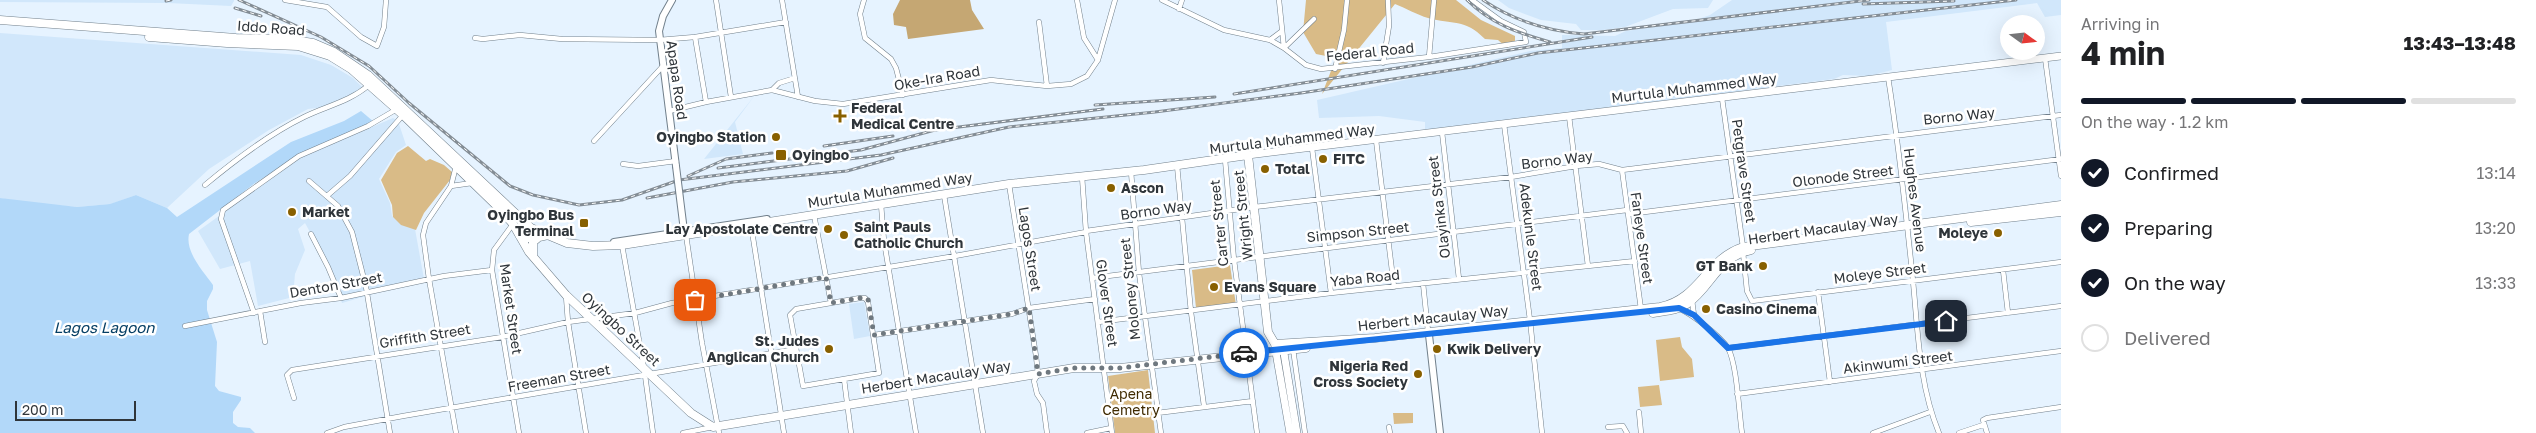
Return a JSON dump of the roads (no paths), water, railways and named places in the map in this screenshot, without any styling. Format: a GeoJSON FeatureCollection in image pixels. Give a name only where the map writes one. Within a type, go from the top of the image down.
{"type":"FeatureCollection","features":[{"type":"Feature","properties":{"kind":"highway","name":"Iddo Road"},"geometry":{"type":"LineString","coordinates":[[0,20],[236,38],[286,39],[314,43],[334,52],[368,75],[531,228]]}},
{"type":"Feature","properties":{"kind":"highway","name":"Iddo Road"},"geometry":{"type":"LineString","coordinates":[[0,25],[227,44],[298,46],[330,56],[351,70],[403,115],[474,183],[513,224],[520,236]]}},
{"type":"Feature","properties":{"kind":"highway","name":"Murtula Muhammed Way"},"geometry":{"type":"LineString","coordinates":[[531,228],[578,245],[622,245],[754,222],[833,212],[881,202],[1082,175],[1177,166],[1248,155]]}},
{"type":"Feature","properties":{"kind":"highway","name":"Wright Street"},"geometry":{"type":"LineString","coordinates":[[1248,155],[1269,337],[1279,347]]}},
{"type":"Feature","properties":{"kind":"highway","name":"Herbert Macaulay Way"},"geometry":{"type":"LineString","coordinates":[[1292,347],[1530,322],[1668,305],[1680,301],[1720,259],[1743,249],[2061,205]]}},
{"type":"Feature","properties":{"kind":"highway","name":"Herbert Macaulay Way"},"geometry":{"type":"LineString","coordinates":[[1908,227],[2061,212]]}},
{"type":"Feature","properties":{"kind":"highway"},"geometry":{"type":"LineString","coordinates":[[520,236],[529,238],[531,228]]}},
{"type":"Feature","properties":{"kind":"highway"},"geometry":{"type":"LineString","coordinates":[[535,259],[532,249],[534,242],[539,237],[548,235]]}},
{"type":"Feature","properties":{"kind":"highway","name":"Oyingbo Street"},"geometry":{"type":"LineString","coordinates":[[520,236],[535,259],[566,295],[695,416],[717,429]]}},
{"type":"Feature","properties":{"kind":"highway","name":"Herbert Macaulay Way"},"geometry":{"type":"LineString","coordinates":[[1530,322],[1679,308],[1692,300],[1722,264],[1743,249]]}},
{"type":"Feature","properties":{"kind":"highway"},"geometry":{"type":"LineString","coordinates":[[1279,347],[1292,347]]}},
{"type":"Feature","properties":{"kind":"highway","name":"Herbert Macaulay Way"},"geometry":{"type":"LineString","coordinates":[[717,429],[781,415],[1074,368],[1120,368],[1279,347]]}},
{"type":"Feature","properties":{"kind":"main road","name":"Murtula Muhammed Way"},"geometry":{"type":"LineString","coordinates":[[1248,155],[2061,56]]}},
{"type":"Feature","properties":{"kind":"main road"},"geometry":{"type":"LineString","coordinates":[[1279,347],[1290,433]]}},
{"type":"Feature","properties":{"kind":"main road"},"geometry":{"type":"LineString","coordinates":[[1279,347],[1297,433]]}},
{"type":"Feature","properties":{"kind":"street"},"geometry":{"type":"LineString","coordinates":[[285,0],[316,2],[336,14],[361,37],[377,46],[384,27],[386,0]]}},
{"type":"Feature","properties":{"kind":"street","name":"Apapa Road"},"geometry":{"type":"LineString","coordinates":[[672,0],[661,21],[659,40],[685,233]]}},
{"type":"Feature","properties":{"kind":"street"},"geometry":{"type":"LineString","coordinates":[[716,0],[731,97]]}},
{"type":"Feature","properties":{"kind":"street"},"geometry":{"type":"LineString","coordinates":[[782,0],[798,96]]}},
{"type":"Feature","properties":{"kind":"street"},"geometry":{"type":"LineString","coordinates":[[864,0],[860,14],[865,38],[891,59],[896,68],[903,95]]}},
{"type":"Feature","properties":{"kind":"street"},"geometry":{"type":"LineString","coordinates":[[1077,0],[1084,38],[1098,60]]}},
{"type":"Feature","properties":{"kind":"street","name":"Federal Road"},"geometry":{"type":"LineString","coordinates":[[1162,0],[1224,30],[1270,40],[1306,65],[1321,69],[1335,69],[1430,57],[1526,42],[1524,32],[1501,21],[1472,0]]}},
{"type":"Feature","properties":{"kind":"street"},"geometry":{"type":"LineString","coordinates":[[1179,9],[1182,0]]}},
{"type":"Feature","properties":{"kind":"street"},"geometry":{"type":"LineString","coordinates":[[1279,0],[1284,48]]}},
{"type":"Feature","properties":{"kind":"street"},"geometry":{"type":"LineString","coordinates":[[1335,69],[1344,30],[1344,13],[1348,0]]}},
{"type":"Feature","properties":{"kind":"street"},"geometry":{"type":"LineString","coordinates":[[1383,63],[1389,26],[1388,0]]}},
{"type":"Feature","properties":{"kind":"street"},"geometry":{"type":"LineString","coordinates":[[1430,57],[1434,0]]}},
{"type":"Feature","properties":{"kind":"street","name":"Oke-Ira Road"},"geometry":{"type":"LineString","coordinates":[[772,90],[814,101],[843,104],[990,80],[1047,86],[1078,82],[1091,72],[1098,60],[1115,1]]}},
{"type":"Feature","properties":{"kind":"street"},"geometry":{"type":"LineString","coordinates":[[1284,48],[1314,19]]}},
{"type":"Feature","properties":{"kind":"street"},"geometry":{"type":"LineString","coordinates":[[475,38],[484,39],[520,35],[562,39],[659,40],[695,37],[786,22]]}},
{"type":"Feature","properties":{"kind":"street"},"geometry":{"type":"LineString","coordinates":[[1039,22],[1047,86]]}},
{"type":"Feature","properties":{"kind":"street"},"geometry":{"type":"LineString","coordinates":[[1270,40],[1282,31]]}},
{"type":"Feature","properties":{"kind":"street"},"geometry":{"type":"LineString","coordinates":[[695,37],[706,102]]}},
{"type":"Feature","properties":{"kind":"street"},"geometry":{"type":"LineString","coordinates":[[2046,58],[2061,176]]}},
{"type":"Feature","properties":{"kind":"street"},"geometry":{"type":"LineString","coordinates":[[594,141],[662,67]]}},
{"type":"Feature","properties":{"kind":"street"},"geometry":{"type":"LineString","coordinates":[[669,112],[706,102],[772,90],[779,83],[795,78]]}},
{"type":"Feature","properties":{"kind":"street","name":"Hughes Avenue"},"geometry":{"type":"LineString","coordinates":[[1888,78],[1908,227],[1922,370],[1930,412],[1939,433]]}},
{"type":"Feature","properties":{"kind":"street"},"geometry":{"type":"LineString","coordinates":[[205,185],[225,168],[295,122],[356,96],[369,85]]}},
{"type":"Feature","properties":{"kind":"street","name":"Petgrave Street"},"geometry":{"type":"LineString","coordinates":[[1722,98],[1743,249]]}},
{"type":"Feature","properties":{"kind":"street"},"geometry":{"type":"LineString","coordinates":[[265,342],[257,312],[221,219],[223,210],[299,156],[368,126],[396,109]]}},
{"type":"Feature","properties":{"kind":"street"},"geometry":{"type":"LineString","coordinates":[[328,195],[350,176],[403,115]]}},
{"type":"Feature","properties":{"kind":"street","name":"Borno Way"},"geometry":{"type":"LineString","coordinates":[[592,320],[635,313],[672,303],[1086,232],[1254,207],[1318,199],[1383,194],[1511,177],[1576,166],[1599,164],[1622,170],[1895,134],[2061,115]]}},
{"type":"Feature","properties":{"kind":"street"},"geometry":{"type":"LineString","coordinates":[[1569,116],[1588,266]]}},
{"type":"Feature","properties":{"kind":"street","name":"Adekunle Street"},"geometry":{"type":"LineString","coordinates":[[1504,124],[1524,272],[1542,433]]}},
{"type":"Feature","properties":{"kind":"street","name":"Olayinka Street"},"geometry":{"type":"LineString","coordinates":[[1442,132],[1460,279]]}},
{"type":"Feature","properties":{"kind":"street"},"geometry":{"type":"LineString","coordinates":[[1376,140],[1394,286]]}},
{"type":"Feature","properties":{"kind":"street"},"geometry":{"type":"LineString","coordinates":[[1312,148],[1331,293]]}},
{"type":"Feature","properties":{"kind":"street","name":"Carter Street"},"geometry":{"type":"LineString","coordinates":[[1225,159],[1234,260],[1257,433]]}},
{"type":"Feature","properties":{"kind":"street","name":"Olonode Street"},"geometry":{"type":"LineString","coordinates":[[1628,212],[1902,180],[2060,159]]}},
{"type":"Feature","properties":{"kind":"street"},"geometry":{"type":"LineString","coordinates":[[623,164],[638,166],[676,164]]}},
{"type":"Feature","properties":{"kind":"street"},"geometry":{"type":"LineString","coordinates":[[456,166],[451,186],[426,223],[423,235],[456,433]]}},
{"type":"Feature","properties":{"kind":"street"},"geometry":{"type":"LineString","coordinates":[[1177,166],[1191,312],[1204,406]]}},
{"type":"Feature","properties":{"kind":"street","name":"Faneye Street"},"geometry":{"type":"LineString","coordinates":[[1622,170],[1641,309]]}},
{"type":"Feature","properties":{"kind":"street","name":"Moloney Street"},"geometry":{"type":"LineString","coordinates":[[1131,171],[1134,225],[1144,318],[1161,433]]}},
{"type":"Feature","properties":{"kind":"street","name":"Glover Street"},"geometry":{"type":"LineString","coordinates":[[1082,175],[1086,232],[1112,431]]}},
{"type":"Feature","properties":{"kind":"street"},"geometry":{"type":"LineString","coordinates":[[309,181],[328,195],[342,212],[352,232],[366,292],[390,433]]}},
{"type":"Feature","properties":{"kind":"street"},"geometry":{"type":"LineString","coordinates":[[451,186],[474,183]]}},
{"type":"Feature","properties":{"kind":"street","name":"Lagos Street"},"geometry":{"type":"LineString","coordinates":[[1009,184],[1038,374],[1034,381],[1037,394],[1042,403],[1047,433]]}},
{"type":"Feature","properties":{"kind":"street"},"geometry":{"type":"LineString","coordinates":[[944,195],[983,433]]}},
{"type":"Feature","properties":{"kind":"street"},"geometry":{"type":"LineString","coordinates":[[881,202],[889,267],[916,433]]}},
{"type":"Feature","properties":{"kind":"street"},"geometry":{"type":"LineString","coordinates":[[784,433],[760,288],[754,222],[822,211],[833,212]]}},
{"type":"Feature","properties":{"kind":"street","name":"Simpson Street"},"geometry":{"type":"LineString","coordinates":[[1092,278],[1325,247],[1358,246],[1453,232],[1628,212]]}},
{"type":"Feature","properties":{"kind":"street"},"geometry":{"type":"LineString","coordinates":[[814,215],[831,303]]}},
{"type":"Feature","properties":{"kind":"street","name":"Market Street"},"geometry":{"type":"LineString","coordinates":[[513,224],[494,250],[492,270],[519,433]]}},
{"type":"Feature","properties":{"kind":"street"},"geometry":{"type":"LineString","coordinates":[[548,235],[570,241],[596,243],[620,242],[685,233],[717,429],[682,433]]}},
{"type":"Feature","properties":{"kind":"street"},"geometry":{"type":"LineString","coordinates":[[312,234],[341,298]]}},
{"type":"Feature","properties":{"kind":"street"},"geometry":{"type":"LineString","coordinates":[[622,245],[646,372],[653,433]]}},
{"type":"Feature","properties":{"kind":"street","name":"Moleye Street"},"geometry":{"type":"LineString","coordinates":[[1743,249],[1747,291],[1752,300],[2061,262]]}},
{"type":"Feature","properties":{"kind":"street","name":"Yaba Road"},"geometry":{"type":"LineString","coordinates":[[1098,322],[1144,318],[1331,293],[1635,261]]}},
{"type":"Feature","properties":{"kind":"street","name":"Denton Street"},"geometry":{"type":"LineString","coordinates":[[185,326],[326,299],[341,298],[429,279],[492,270]]}},
{"type":"Feature","properties":{"kind":"street"},"geometry":{"type":"LineString","coordinates":[[2003,270],[2008,313]]}},
{"type":"Feature","properties":{"kind":"street"},"geometry":{"type":"LineString","coordinates":[[1423,283],[1440,433]]}},
{"type":"Feature","properties":{"kind":"street"},"geometry":{"type":"LineString","coordinates":[[1818,292],[1830,382]]}},
{"type":"Feature","properties":{"kind":"street"},"geometry":{"type":"LineString","coordinates":[[566,295],[568,322],[586,433]]}},
{"type":"Feature","properties":{"kind":"street"},"geometry":{"type":"LineString","coordinates":[[860,298],[868,299],[874,335],[879,373],[803,386],[790,315],[796,309],[860,298]]}},
{"type":"Feature","properties":{"kind":"street"},"geometry":{"type":"LineString","coordinates":[[874,335],[1012,314],[1029,308],[1095,299]]}},
{"type":"Feature","properties":{"kind":"street"},"geometry":{"type":"LineString","coordinates":[[1692,300],[1694,315]]}},
{"type":"Feature","properties":{"kind":"street"},"geometry":{"type":"LineString","coordinates":[[1728,348],[2061,306]]}},
{"type":"Feature","properties":{"kind":"street"},"geometry":{"type":"LineString","coordinates":[[1679,308],[1694,315],[1728,348],[1742,433]]}},
{"type":"Feature","properties":{"kind":"street","name":"Griffith Street"},"geometry":{"type":"LineString","coordinates":[[294,398],[287,375],[292,370],[502,336],[568,322],[592,320]]}},
{"type":"Feature","properties":{"kind":"street"},"geometry":{"type":"LineString","coordinates":[[1292,347],[1305,433]]}},
{"type":"Feature","properties":{"kind":"street","name":"Freeman Street"},"geometry":{"type":"LineString","coordinates":[[327,433],[344,427],[578,387],[646,372],[706,364],[796,348]]}},
{"type":"Feature","properties":{"kind":"street","name":"Akinwumi Street"},"geometry":{"type":"LineString","coordinates":[[1737,394],[2061,351]]}},
{"type":"Feature","properties":{"kind":"street"},"geometry":{"type":"LineString","coordinates":[[844,379],[851,433]]}},
{"type":"Feature","properties":{"kind":"street"},"geometry":{"type":"LineString","coordinates":[[1157,413],[1253,401]]}},
{"type":"Feature","properties":{"kind":"street"},"geometry":{"type":"LineString","coordinates":[[1960,433],[1983,425],[1986,418],[2061,407]]}},
{"type":"Feature","properties":{"kind":"street"},"geometry":{"type":"LineString","coordinates":[[1639,412],[1641,433]]}},
{"type":"Feature","properties":{"kind":"street"},"geometry":{"type":"LineString","coordinates":[[1873,433],[1930,412]]}},
{"type":"Feature","properties":{"kind":"street"},"geometry":{"type":"LineString","coordinates":[[1983,425],[1987,433]]}},
{"type":"Feature","properties":{"kind":"street"},"geometry":{"type":"LineString","coordinates":[[1608,427],[1623,426],[1627,433]]}},
{"type":"Feature","properties":{"kind":"street"},"geometry":{"type":"LineString","coordinates":[[1890,427],[1892,433]]}},
{"type":"Feature","properties":{"kind":"street"},"geometry":{"type":"LineString","coordinates":[[1086,433],[1112,431]]}},
{"type":"Feature","properties":{"kind":"water","name":"Lagos Lagoon"},"geometry":{"type":"Polygon","coordinates":[[[361,111],[374,122],[284,165],[255,183],[189,234],[188,241],[192,254],[213,285],[207,301],[207,310],[217,342],[215,386],[219,391],[241,397],[233,412],[233,423],[238,427],[250,428],[255,433],[0,433],[0,198],[77,207],[110,204],[136,195],[167,208],[177,217],[291,142],[344,121],[361,111]]]}},
{"type":"Feature","properties":{"kind":"railway"},"geometry":{"type":"LineString","coordinates":[[166,1],[171,0]]}},
{"type":"Feature","properties":{"kind":"railway"},"geometry":{"type":"LineString","coordinates":[[239,0],[321,37],[369,66],[409,103],[510,186],[533,195],[579,205],[622,200],[679,180],[881,155],[1009,127],[1155,112],[1301,93],[1472,67],[1538,53],[2016,0]]}},
{"type":"Feature","properties":{"kind":"railway"},"geometry":{"type":"LineString","coordinates":[[1467,0],[1486,15],[1506,27],[1550,42]]}},
{"type":"Feature","properties":{"kind":"railway"},"geometry":{"type":"LineString","coordinates":[[1483,0],[1507,14],[1532,24],[1584,34],[1869,0]]}},
{"type":"Feature","properties":{"kind":"railway"},"geometry":{"type":"LineString","coordinates":[[1863,4],[1954,1]]}},
{"type":"Feature","properties":{"kind":"railway"},"geometry":{"type":"LineString","coordinates":[[235,8],[261,16]]}},
{"type":"Feature","properties":{"kind":"railway"},"geometry":{"type":"LineString","coordinates":[[1234,94],[1592,37]]}},
{"type":"Feature","properties":{"kind":"railway"},"geometry":{"type":"LineString","coordinates":[[1095,105],[1215,97]]}},
{"type":"Feature","properties":{"kind":"railway"},"geometry":{"type":"LineString","coordinates":[[718,168],[861,150],[935,130],[1103,109]]}},
{"type":"Feature","properties":{"kind":"railway"},"geometry":{"type":"LineString","coordinates":[[824,146],[893,136]]}},
{"type":"Feature","properties":{"kind":"railway"},"geometry":{"type":"LineString","coordinates":[[688,176],[726,159],[772,153]]}},
{"type":"Feature","properties":{"kind":"railway"},"geometry":{"type":"LineString","coordinates":[[647,198],[733,182],[847,171],[893,158]]}},
{"type":"Feature","properties":{"kind":"place","name":"Federal Medical Centre"},"geometry":{"type":"Point","coordinates":[840,116]}},
{"type":"Feature","properties":{"kind":"place","name":"Oyingbo Station"},"geometry":{"type":"Point","coordinates":[776,137]}},
{"type":"Feature","properties":{"kind":"place","name":"Oyingbo"},"geometry":{"type":"Point","coordinates":[781,155]}},
{"type":"Feature","properties":{"kind":"place","name":"FITC"},"geometry":{"type":"Point","coordinates":[1323,159]}},
{"type":"Feature","properties":{"kind":"place","name":"Total"},"geometry":{"type":"Point","coordinates":[1265,169]}},
{"type":"Feature","properties":{"kind":"place","name":"Ascon"},"geometry":{"type":"Point","coordinates":[1111,188]}},
{"type":"Feature","properties":{"kind":"place","name":"Market"},"geometry":{"type":"Point","coordinates":[292,212]}},
{"type":"Feature","properties":{"kind":"place","name":"Oyingbo Bus Terminal"},"geometry":{"type":"Point","coordinates":[584,223]}},
{"type":"Feature","properties":{"kind":"place","name":"Lay Apostolate Centre"},"geometry":{"type":"Point","coordinates":[828,229]}},
{"type":"Feature","properties":{"kind":"place","name":"Moleye"},"geometry":{"type":"Point","coordinates":[1998,233]}},
{"type":"Feature","properties":{"kind":"place","name":"Saint Pauls Catholic Church"},"geometry":{"type":"Point","coordinates":[844,235]}},
{"type":"Feature","properties":{"kind":"place","name":"GT Bank"},"geometry":{"type":"Point","coordinates":[1763,266]}},
{"type":"Feature","properties":{"kind":"place","name":"Evans Square"},"geometry":{"type":"Point","coordinates":[1214,287]}},
{"type":"Feature","properties":{"kind":"place","name":"Casino Cinema"},"geometry":{"type":"Point","coordinates":[1706,309]}},
{"type":"Feature","properties":{"kind":"place","name":"St. Judes Anglican Church"},"geometry":{"type":"Point","coordinates":[829,349]}},
{"type":"Feature","properties":{"kind":"place","name":"Kwik Delivery"},"geometry":{"type":"Point","coordinates":[1437,349]}},
{"type":"Feature","properties":{"kind":"place","name":"Nigeria Red Cross Society"},"geometry":{"type":"Point","coordinates":[1418,374]}},
{"type":"Feature","properties":{"kind":"park label","name":"Apena Cemetry"},"geometry":{"type":"Point","coordinates":[1131,402]}}]}
